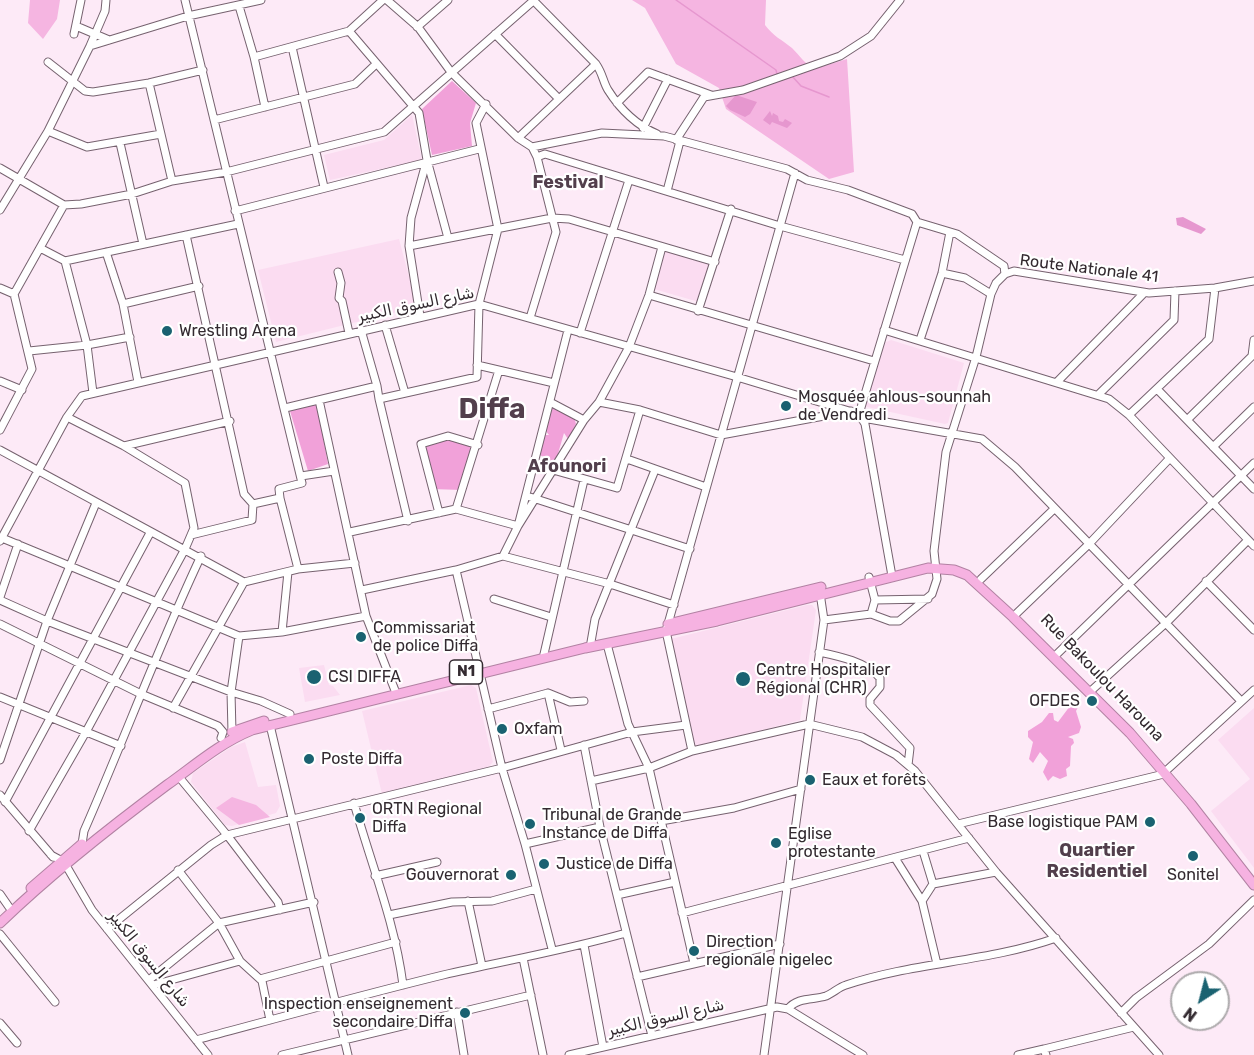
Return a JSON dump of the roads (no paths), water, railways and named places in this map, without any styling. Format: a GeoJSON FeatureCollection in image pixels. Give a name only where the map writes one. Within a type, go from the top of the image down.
{"type":"FeatureCollection","features":[{"type":"Feature","properties":{"kind":"highway","name":"Rue Bakoulou Harouna"},"geometry":{"type":"LineString","coordinates":[[891,574],[937,565],[957,565],[981,579],[1093,689],[1166,771],[1254,879]]}},
{"type":"Feature","properties":{"kind":"highway","name":"Rue Bakoulou Harouna"},"geometry":{"type":"LineString","coordinates":[[937,565],[954,570],[978,583],[1102,704],[1166,771],[1254,885]]}},
{"type":"Feature","properties":{"kind":"highway","name":"N1"},"geometry":{"type":"LineString","coordinates":[[479,672],[591,642],[667,627],[717,621],[819,591],[891,574]]}},
{"type":"Feature","properties":{"kind":"highway","name":"N1"},"geometry":{"type":"LineString","coordinates":[[0,916],[82,844],[232,732],[290,714],[607,644],[667,627]]}},
{"type":"Feature","properties":{"kind":"highway","name":"N1"},"geometry":{"type":"LineString","coordinates":[[0,923],[59,863],[88,846],[232,739],[270,725],[395,691]]}},
{"type":"Feature","properties":{"kind":"street"},"geometry":{"type":"LineString","coordinates":[[81,0],[75,30],[109,40]]}},
{"type":"Feature","properties":{"kind":"street"},"geometry":{"type":"LineString","coordinates":[[0,210],[48,131],[90,46],[105,11],[106,0]]}},
{"type":"Feature","properties":{"kind":"street"},"geometry":{"type":"LineString","coordinates":[[185,0],[301,476],[302,483],[279,489],[298,569]]}},
{"type":"Feature","properties":{"kind":"street"},"geometry":{"type":"LineString","coordinates":[[90,46],[188,16],[261,0]]}},
{"type":"Feature","properties":{"kind":"street"},"geometry":{"type":"LineString","coordinates":[[254,57],[349,31],[385,0],[417,27],[451,72],[518,138],[532,147],[537,157],[556,232],[530,318]]}},
{"type":"Feature","properties":{"kind":"street"},"geometry":{"type":"LineString","coordinates":[[417,27],[448,0]]}},
{"type":"Feature","properties":{"kind":"street"},"geometry":{"type":"LineString","coordinates":[[0,168],[64,205],[132,194],[172,181],[226,172],[384,132],[533,0],[596,64],[604,76],[606,87],[617,103],[644,129],[795,173],[807,180],[848,190],[901,209],[912,214],[917,222],[950,231],[1004,266],[1005,274]]}},
{"type":"Feature","properties":{"kind":"street"},"geometry":{"type":"LineString","coordinates":[[667,191],[678,140],[691,113],[704,97],[743,90],[840,56],[872,36],[900,0]]}},
{"type":"Feature","properties":{"kind":"street"},"geometry":{"type":"LineString","coordinates":[[239,6],[254,57],[265,107]]}},
{"type":"Feature","properties":{"kind":"street"},"geometry":{"type":"LineString","coordinates":[[349,31],[375,65],[419,113],[427,160],[448,238]]}},
{"type":"Feature","properties":{"kind":"street"},"geometry":{"type":"LineString","coordinates":[[495,33],[558,98]]}},
{"type":"Feature","properties":{"kind":"street"},"geometry":{"type":"LineString","coordinates":[[292,47],[306,97],[324,187]]}},
{"type":"Feature","properties":{"kind":"street"},"geometry":{"type":"LineString","coordinates":[[48,62],[85,91],[93,92],[149,83],[203,70]]}},
{"type":"Feature","properties":{"kind":"street"},"geometry":{"type":"LineString","coordinates":[[518,138],[596,64]]}},
{"type":"Feature","properties":{"kind":"street"},"geometry":{"type":"LineString","coordinates":[[214,120],[355,84],[375,65]]}},
{"type":"Feature","properties":{"kind":"street"},"geometry":{"type":"LineString","coordinates":[[617,103],[648,72],[711,95]]}},
{"type":"Feature","properties":{"kind":"street"},"geometry":{"type":"LineString","coordinates":[[644,129],[668,79]]}},
{"type":"Feature","properties":{"kind":"street"},"geometry":{"type":"LineString","coordinates":[[149,83],[172,181]]}},
{"type":"Feature","properties":{"kind":"street"},"geometry":{"type":"LineString","coordinates":[[379,399],[477,377],[479,304],[498,229],[479,149],[476,123],[486,104]]}},
{"type":"Feature","properties":{"kind":"street"},"geometry":{"type":"LineString","coordinates":[[48,131],[87,147],[161,134]]}},
{"type":"Feature","properties":{"kind":"street"},"geometry":{"type":"LineString","coordinates":[[532,147],[602,133],[662,136]]}},
{"type":"Feature","properties":{"kind":"street"},"geometry":{"type":"LineString","coordinates":[[120,143],[143,244]]}},
{"type":"Feature","properties":{"kind":"street"},"geometry":{"type":"LineString","coordinates":[[235,210],[427,160],[479,149]]}},
{"type":"Feature","properties":{"kind":"street"},"geometry":{"type":"LineString","coordinates":[[537,157],[545,154],[731,209],[780,226],[905,260]]}},
{"type":"Feature","properties":{"kind":"street"},"geometry":{"type":"LineString","coordinates":[[420,316],[409,246],[411,218],[427,160]]}},
{"type":"Feature","properties":{"kind":"street"},"geometry":{"type":"LineString","coordinates":[[692,751],[667,627],[795,173]]}},
{"type":"Feature","properties":{"kind":"street"},"geometry":{"type":"LineString","coordinates":[[580,333],[629,180]]}},
{"type":"Feature","properties":{"kind":"street"},"geometry":{"type":"LineString","coordinates":[[0,430],[32,369],[14,294],[64,205]]}},
{"type":"Feature","properties":{"kind":"street"},"geometry":{"type":"LineString","coordinates":[[698,310],[731,209]]}},
{"type":"Feature","properties":{"kind":"street"},"geometry":{"type":"LineString","coordinates":[[409,246],[552,218],[569,219],[715,262]]}},
{"type":"Feature","properties":{"kind":"street"},"geometry":{"type":"LineString","coordinates":[[891,574],[858,414],[917,222]]}},
{"type":"Feature","properties":{"kind":"street"},"geometry":{"type":"LineString","coordinates":[[40,248],[66,261],[238,224]]}},
{"type":"Feature","properties":{"kind":"street"},"geometry":{"type":"LineString","coordinates":[[920,340],[942,273],[950,231]]}},
{"type":"Feature","properties":{"kind":"street"},"geometry":{"type":"LineString","coordinates":[[186,235],[230,421],[244,494],[253,504],[252,520],[191,535]]}},
{"type":"Feature","properties":{"kind":"street"},"geometry":{"type":"LineString","coordinates":[[503,556],[533,498],[584,420],[599,402],[629,348],[649,295],[662,247]]}},
{"type":"Feature","properties":{"kind":"street"},"geometry":{"type":"LineString","coordinates":[[106,252],[123,304],[138,382]]}},
{"type":"Feature","properties":{"kind":"street"},"geometry":{"type":"LineString","coordinates":[[66,261],[87,345],[93,393]]}},
{"type":"Feature","properties":{"kind":"street"},"geometry":{"type":"LineString","coordinates":[[338,272],[341,283],[339,298],[342,301],[349,333]]}},
{"type":"Feature","properties":{"kind":"street","name":"Route Nationale 41"},"geometry":{"type":"LineString","coordinates":[[928,598],[937,579],[935,540],[946,452],[976,357],[991,294],[996,283],[1005,274],[1014,272],[1144,292],[1215,288],[1254,281]]}},
{"type":"Feature","properties":{"kind":"street"},"geometry":{"type":"LineString","coordinates":[[942,273],[965,278],[991,294]]}},
{"type":"Feature","properties":{"kind":"street"},"geometry":{"type":"LineString","coordinates":[[123,304],[199,286]]}},
{"type":"Feature","properties":{"kind":"street"},"geometry":{"type":"LineString","coordinates":[[0,288],[14,294]]}},
{"type":"Feature","properties":{"kind":"street"},"geometry":{"type":"LineString","coordinates":[[1129,415],[1209,339],[1215,288]]}},
{"type":"Feature","properties":{"kind":"street"},"geometry":{"type":"LineString","coordinates":[[1099,394],[1173,320],[1175,291]]}},
{"type":"Feature","properties":{"kind":"street"},"geometry":{"type":"LineString","coordinates":[[1057,382],[1144,292]]}},
{"type":"Feature","properties":{"kind":"street"},"geometry":{"type":"LineString","coordinates":[[649,295],[874,361]]}},
{"type":"Feature","properties":{"kind":"street","name":"شارع السوق الكبير"},"geometry":{"type":"LineString","coordinates":[[1,539],[67,417],[80,398],[138,382],[479,304],[629,348],[738,376],[858,414]]}},
{"type":"Feature","properties":{"kind":"street"},"geometry":{"type":"LineString","coordinates":[[385,325],[405,393]]}},
{"type":"Feature","properties":{"kind":"street"},"geometry":{"type":"LineString","coordinates":[[361,330],[377,386],[408,521]]}},
{"type":"Feature","properties":{"kind":"street"},"geometry":{"type":"LineString","coordinates":[[518,526],[568,330]]}},
{"type":"Feature","properties":{"kind":"street"},"geometry":{"type":"LineString","coordinates":[[884,330],[1099,394],[1117,403],[1254,546]]}},
{"type":"Feature","properties":{"kind":"street"},"geometry":{"type":"LineString","coordinates":[[28,351],[87,345],[130,337]]}},
{"type":"Feature","properties":{"kind":"street"},"geometry":{"type":"LineString","coordinates":[[1187,420],[1253,354],[1254,340]]}},
{"type":"Feature","properties":{"kind":"street"},"geometry":{"type":"LineString","coordinates":[[477,365],[554,383]]}},
{"type":"Feature","properties":{"kind":"street"},"geometry":{"type":"LineString","coordinates":[[456,509],[478,445],[499,370]]}},
{"type":"Feature","properties":{"kind":"street"},"geometry":{"type":"LineString","coordinates":[[0,381],[22,390]]}},
{"type":"Feature","properties":{"kind":"street"},"geometry":{"type":"LineString","coordinates":[[285,408],[377,386]]}},
{"type":"Feature","properties":{"kind":"street"},"geometry":{"type":"LineString","coordinates":[[1157,389],[1254,489]]}},
{"type":"Feature","properties":{"kind":"street"},"geometry":{"type":"LineString","coordinates":[[319,400],[350,532],[366,616],[395,691]]}},
{"type":"Feature","properties":{"kind":"street"},"geometry":{"type":"LineString","coordinates":[[549,402],[584,420]]}},
{"type":"Feature","properties":{"kind":"street"},"geometry":{"type":"LineString","coordinates":[[599,402],[640,410],[721,435],[858,414],[982,439],[1015,467],[1241,701]]}},
{"type":"Feature","properties":{"kind":"street"},"geometry":{"type":"LineString","coordinates":[[1214,447],[1254,407]]}},
{"type":"Feature","properties":{"kind":"street"},"geometry":{"type":"LineString","coordinates":[[532,466],[617,488],[640,410]]}},
{"type":"Feature","properties":{"kind":"street"},"geometry":{"type":"LineString","coordinates":[[29,831],[87,730],[185,549],[194,528],[185,483],[124,446],[67,417]]}},
{"type":"Feature","properties":{"kind":"street"},"geometry":{"type":"LineString","coordinates":[[124,446],[230,421]]}},
{"type":"Feature","properties":{"kind":"street"},"geometry":{"type":"LineString","coordinates":[[439,513],[421,444],[448,436],[478,445]]}},
{"type":"Feature","properties":{"kind":"street"},"geometry":{"type":"LineString","coordinates":[[0,450],[150,533],[201,556],[244,582],[298,569],[355,563]]}},
{"type":"Feature","properties":{"kind":"street"},"geometry":{"type":"LineString","coordinates":[[1017,613],[1089,544],[1170,458]]}},
{"type":"Feature","properties":{"kind":"street"},"geometry":{"type":"LineString","coordinates":[[627,459],[706,487]]}},
{"type":"Feature","properties":{"kind":"street"},"geometry":{"type":"LineString","coordinates":[[1057,654],[1254,463]]}},
{"type":"Feature","properties":{"kind":"street"},"geometry":{"type":"LineString","coordinates":[[591,642],[595,619],[655,470]]}},
{"type":"Feature","properties":{"kind":"street"},"geometry":{"type":"LineString","coordinates":[[301,476],[334,471]]}},
{"type":"Feature","properties":{"kind":"street"},"geometry":{"type":"LineString","coordinates":[[543,654],[584,480]]}},
{"type":"Feature","properties":{"kind":"street"},"geometry":{"type":"LineString","coordinates":[[524,496],[576,510],[690,549]]}},
{"type":"Feature","properties":{"kind":"street"},"geometry":{"type":"LineString","coordinates":[[253,504],[280,498]]}},
{"type":"Feature","properties":{"kind":"street"},"geometry":{"type":"LineString","coordinates":[[0,760],[47,621],[96,504]]}},
{"type":"Feature","properties":{"kind":"street"},"geometry":{"type":"LineString","coordinates":[[350,532],[456,509],[518,526]]}},
{"type":"Feature","properties":{"kind":"street"},"geometry":{"type":"LineString","coordinates":[[981,579],[1054,509]]}},
{"type":"Feature","properties":{"kind":"street"},"geometry":{"type":"LineString","coordinates":[[5,802],[150,533]]}},
{"type":"Feature","properties":{"kind":"street"},"geometry":{"type":"LineString","coordinates":[[1,539],[239,636],[282,632],[366,616]]}},
{"type":"Feature","properties":{"kind":"street"},"geometry":{"type":"LineString","coordinates":[[1093,689],[1167,622],[1248,540]]}},
{"type":"Feature","properties":{"kind":"street"},"geometry":{"type":"LineString","coordinates":[[18,544],[0,598],[47,621],[153,660],[231,693],[261,700],[290,714]]}},
{"type":"Feature","properties":{"kind":"street"},"geometry":{"type":"LineString","coordinates":[[82,844],[84,831],[121,746],[153,660],[201,556]]}},
{"type":"Feature","properties":{"kind":"street"},"geometry":{"type":"LineString","coordinates":[[362,590],[456,570],[503,556],[610,584],[674,606]]}},
{"type":"Feature","properties":{"kind":"street"},"geometry":{"type":"LineString","coordinates":[[456,570],[502,768],[525,844],[552,950]]}},
{"type":"Feature","properties":{"kind":"street"},"geometry":{"type":"LineString","coordinates":[[282,632],[288,572]]}},
{"type":"Feature","properties":{"kind":"street"},"geometry":{"type":"LineString","coordinates":[[869,579],[875,600],[871,614]]}},
{"type":"Feature","properties":{"kind":"street"},"geometry":{"type":"LineString","coordinates":[[1206,581],[1254,630]]}},
{"type":"Feature","properties":{"kind":"street"},"geometry":{"type":"LineString","coordinates":[[173,708],[244,582]]}},
{"type":"Feature","properties":{"kind":"street"},"geometry":{"type":"LineString","coordinates":[[764,1055],[824,620],[819,591]]}},
{"type":"Feature","properties":{"kind":"street"},"geometry":{"type":"LineString","coordinates":[[875,600],[928,598]]}},
{"type":"Feature","properties":{"kind":"street"},"geometry":{"type":"LineString","coordinates":[[824,620],[871,614],[890,621],[899,621],[928,598]]}},
{"type":"Feature","properties":{"kind":"street"},"geometry":{"type":"LineString","coordinates":[[494,599],[551,617]]}},
{"type":"Feature","properties":{"kind":"street"},"geometry":{"type":"LineString","coordinates":[[0,624],[81,662],[141,694],[218,726],[223,732],[221,738]]}},
{"type":"Feature","properties":{"kind":"street"},"geometry":{"type":"LineString","coordinates":[[232,732],[231,693],[239,636]]}},
{"type":"Feature","properties":{"kind":"street"},"geometry":{"type":"LineString","coordinates":[[607,644],[632,732],[649,768],[694,963]]}},
{"type":"Feature","properties":{"kind":"street"},"geometry":{"type":"LineString","coordinates":[[819,652],[842,657],[871,670],[880,678],[880,687],[870,699],[870,705],[909,748],[908,765]]}},
{"type":"Feature","properties":{"kind":"street"},"geometry":{"type":"LineString","coordinates":[[958,824],[1166,771],[1254,690]]}},
{"type":"Feature","properties":{"kind":"street"},"geometry":{"type":"LineString","coordinates":[[488,709],[548,693],[570,702],[584,701]]}},
{"type":"Feature","properties":{"kind":"street"},"geometry":{"type":"LineString","coordinates":[[548,693],[561,750]]}},
{"type":"Feature","properties":{"kind":"street"},"geometry":{"type":"LineString","coordinates":[[0,697],[87,730],[121,746]]}},
{"type":"Feature","properties":{"kind":"street"},"geometry":{"type":"LineString","coordinates":[[591,782],[649,768],[692,751],[809,724],[847,732],[871,741],[908,765],[996,872],[1159,1055]]}},
{"type":"Feature","properties":{"kind":"street"},"geometry":{"type":"LineString","coordinates":[[270,725],[314,902],[334,1005],[348,1055]]}},
{"type":"Feature","properties":{"kind":"street"},"geometry":{"type":"LineString","coordinates":[[107,929],[178,870],[228,835],[502,768],[632,732],[686,725]]}},
{"type":"Feature","properties":{"kind":"street"},"geometry":{"type":"LineString","coordinates":[[584,745],[600,827],[652,1036]]}},
{"type":"Feature","properties":{"kind":"street"},"geometry":{"type":"LineString","coordinates":[[179,777],[228,835],[278,902],[280,910]]}},
{"type":"Feature","properties":{"kind":"street"},"geometry":{"type":"LineString","coordinates":[[661,821],[734,808],[801,789]]}},
{"type":"Feature","properties":{"kind":"street","name":"شارع السوق الكبير"},"geometry":{"type":"LineString","coordinates":[[0,795],[72,878],[107,929],[208,1055]]}},
{"type":"Feature","properties":{"kind":"street"},"geometry":{"type":"LineString","coordinates":[[354,803],[375,876],[385,898],[396,942],[403,985]]}},
{"type":"Feature","properties":{"kind":"street"},"geometry":{"type":"LineString","coordinates":[[525,844],[600,827]]}},
{"type":"Feature","properties":{"kind":"street"},"geometry":{"type":"LineString","coordinates":[[682,913],[969,838]]}},
{"type":"Feature","properties":{"kind":"street"},"geometry":{"type":"LineString","coordinates":[[923,851],[933,884]]}},
{"type":"Feature","properties":{"kind":"street"},"geometry":{"type":"LineString","coordinates":[[895,858],[922,901],[937,964]]}},
{"type":"Feature","properties":{"kind":"street"},"geometry":{"type":"LineString","coordinates":[[375,876],[437,862]]}},
{"type":"Feature","properties":{"kind":"street"},"geometry":{"type":"LineString","coordinates":[[178,870],[219,923],[240,961],[260,979],[270,1020]]}},
{"type":"Feature","properties":{"kind":"street"},"geometry":{"type":"LineString","coordinates":[[922,901],[933,884],[996,872]]}},
{"type":"Feature","properties":{"kind":"street"},"geometry":{"type":"LineString","coordinates":[[617,895],[675,882]]}},
{"type":"Feature","properties":{"kind":"street"},"geometry":{"type":"LineString","coordinates":[[388,915],[429,905],[492,901],[536,889]]}},
{"type":"Feature","properties":{"kind":"street"},"geometry":{"type":"LineString","coordinates":[[0,894],[9,907]]}},
{"type":"Feature","properties":{"kind":"street"},"geometry":{"type":"LineString","coordinates":[[1121,1013],[1136,998],[1209,944],[1254,900]]}},
{"type":"Feature","properties":{"kind":"street"},"geometry":{"type":"LineString","coordinates":[[468,901],[482,966]]}},
{"type":"Feature","properties":{"kind":"street"},"geometry":{"type":"LineString","coordinates":[[151,983],[219,923],[314,902]]}},
{"type":"Feature","properties":{"kind":"street"},"geometry":{"type":"LineString","coordinates":[[196,1040],[403,985],[552,950],[584,945],[626,933]]}},
{"type":"Feature","properties":{"kind":"street"},"geometry":{"type":"LineString","coordinates":[[1,938],[55,1002]]}},
{"type":"Feature","properties":{"kind":"street"},"geometry":{"type":"LineString","coordinates":[[863,1055],[788,1009],[795,1003],[824,996],[846,985],[937,964],[988,956],[1056,938]]}},
{"type":"Feature","properties":{"kind":"street"},"geometry":{"type":"LineString","coordinates":[[260,979],[327,963],[396,942]]}},
{"type":"Feature","properties":{"kind":"street"},"geometry":{"type":"LineString","coordinates":[[637,977],[780,944]]}},
{"type":"Feature","properties":{"kind":"street"},"geometry":{"type":"LineString","coordinates":[[584,945],[603,1047]]}},
{"type":"Feature","properties":{"kind":"street"},"geometry":{"type":"LineString","coordinates":[[523,958],[543,1055]]}},
{"type":"Feature","properties":{"kind":"street"},"geometry":{"type":"LineString","coordinates":[[151,983],[240,961]]}},
{"type":"Feature","properties":{"kind":"street"},"geometry":{"type":"LineString","coordinates":[[282,1055],[345,1042],[531,995]]}},
{"type":"Feature","properties":{"kind":"street","name":"شارع السوق الكبير"},"geometry":{"type":"LineString","coordinates":[[569,1055],[769,1008],[788,1009]]}},
{"type":"Feature","properties":{"kind":"street"},"geometry":{"type":"LineString","coordinates":[[457,1012],[464,1055]]}},
{"type":"Feature","properties":{"kind":"street"},"geometry":{"type":"LineString","coordinates":[[0,1023],[17,1043]]}},
{"type":"Feature","properties":{"kind":"street"},"geometry":{"type":"LineString","coordinates":[[1018,1055],[1045,1052],[1134,1027]]}},
{"type":"Feature","properties":{"kind":"waterway"},"geometry":{"type":"LineString","coordinates":[[676,0],[776,70],[777,74]]}},
{"type":"Feature","properties":{"kind":"waterway"},"geometry":{"type":"LineString","coordinates":[[792,76],[801,86],[829,97]]}},
{"type":"Feature","properties":{"kind":"place","name":"Wrestling Arena"},"geometry":{"type":"Point","coordinates":[167,331]}},
{"type":"Feature","properties":{"kind":"place","name":"Mosquée ahlous-sounnah de Vendredi"},"geometry":{"type":"Point","coordinates":[786,406]}},
{"type":"Feature","properties":{"kind":"place","name":"Commissariat de police Diffa"},"geometry":{"type":"Point","coordinates":[361,637]}},
{"type":"Feature","properties":{"kind":"place","name":"CSI DIFFA"},"geometry":{"type":"Point","coordinates":[314,677]}},
{"type":"Feature","properties":{"kind":"place","name":"Centre Hospitalier Régional (CHR)"},"geometry":{"type":"Point","coordinates":[743,679]}},
{"type":"Feature","properties":{"kind":"place","name":"OFDES"},"geometry":{"type":"Point","coordinates":[1092,701]}},
{"type":"Feature","properties":{"kind":"place","name":"Oxfam"},"geometry":{"type":"Point","coordinates":[502,729]}},
{"type":"Feature","properties":{"kind":"place","name":"Poste Diffa"},"geometry":{"type":"Point","coordinates":[309,759]}},
{"type":"Feature","properties":{"kind":"place","name":"Eaux et forêts"},"geometry":{"type":"Point","coordinates":[810,780]}},
{"type":"Feature","properties":{"kind":"place","name":"ORTN Regional Diffa"},"geometry":{"type":"Point","coordinates":[360,818]}},
{"type":"Feature","properties":{"kind":"place","name":"Base logistique PAM"},"geometry":{"type":"Point","coordinates":[1150,822]}},
{"type":"Feature","properties":{"kind":"place","name":"Tribunal de Grande Instance de Diffa"},"geometry":{"type":"Point","coordinates":[530,824]}},
{"type":"Feature","properties":{"kind":"place","name":"Eglise protestante"},"geometry":{"type":"Point","coordinates":[776,843]}},
{"type":"Feature","properties":{"kind":"place","name":"Sonitel"},"geometry":{"type":"Point","coordinates":[1193,856]}},
{"type":"Feature","properties":{"kind":"place","name":"Justice de Diffa"},"geometry":{"type":"Point","coordinates":[544,864]}},
{"type":"Feature","properties":{"kind":"place","name":"Gouvernorat"},"geometry":{"type":"Point","coordinates":[511,875]}},
{"type":"Feature","properties":{"kind":"place","name":"Direction regionale nigelec"},"geometry":{"type":"Point","coordinates":[694,951]}},
{"type":"Feature","properties":{"kind":"place","name":"Inspection enseignement secondaire Diffa"},"geometry":{"type":"Point","coordinates":[465,1013]}},
{"type":"Feature","properties":{"kind":"district","name":"Festival"},"geometry":{"type":"Point","coordinates":[568,183]}},
{"type":"Feature","properties":{"kind":"district","name":"Diffa"},"geometry":{"type":"Point","coordinates":[492,410]}},
{"type":"Feature","properties":{"kind":"district","name":"Afounori"},"geometry":{"type":"Point","coordinates":[567,467]}},
{"type":"Feature","properties":{"kind":"district","name":"Quartier Residentiel"},"geometry":{"type":"Point","coordinates":[1097,861]}}]}
